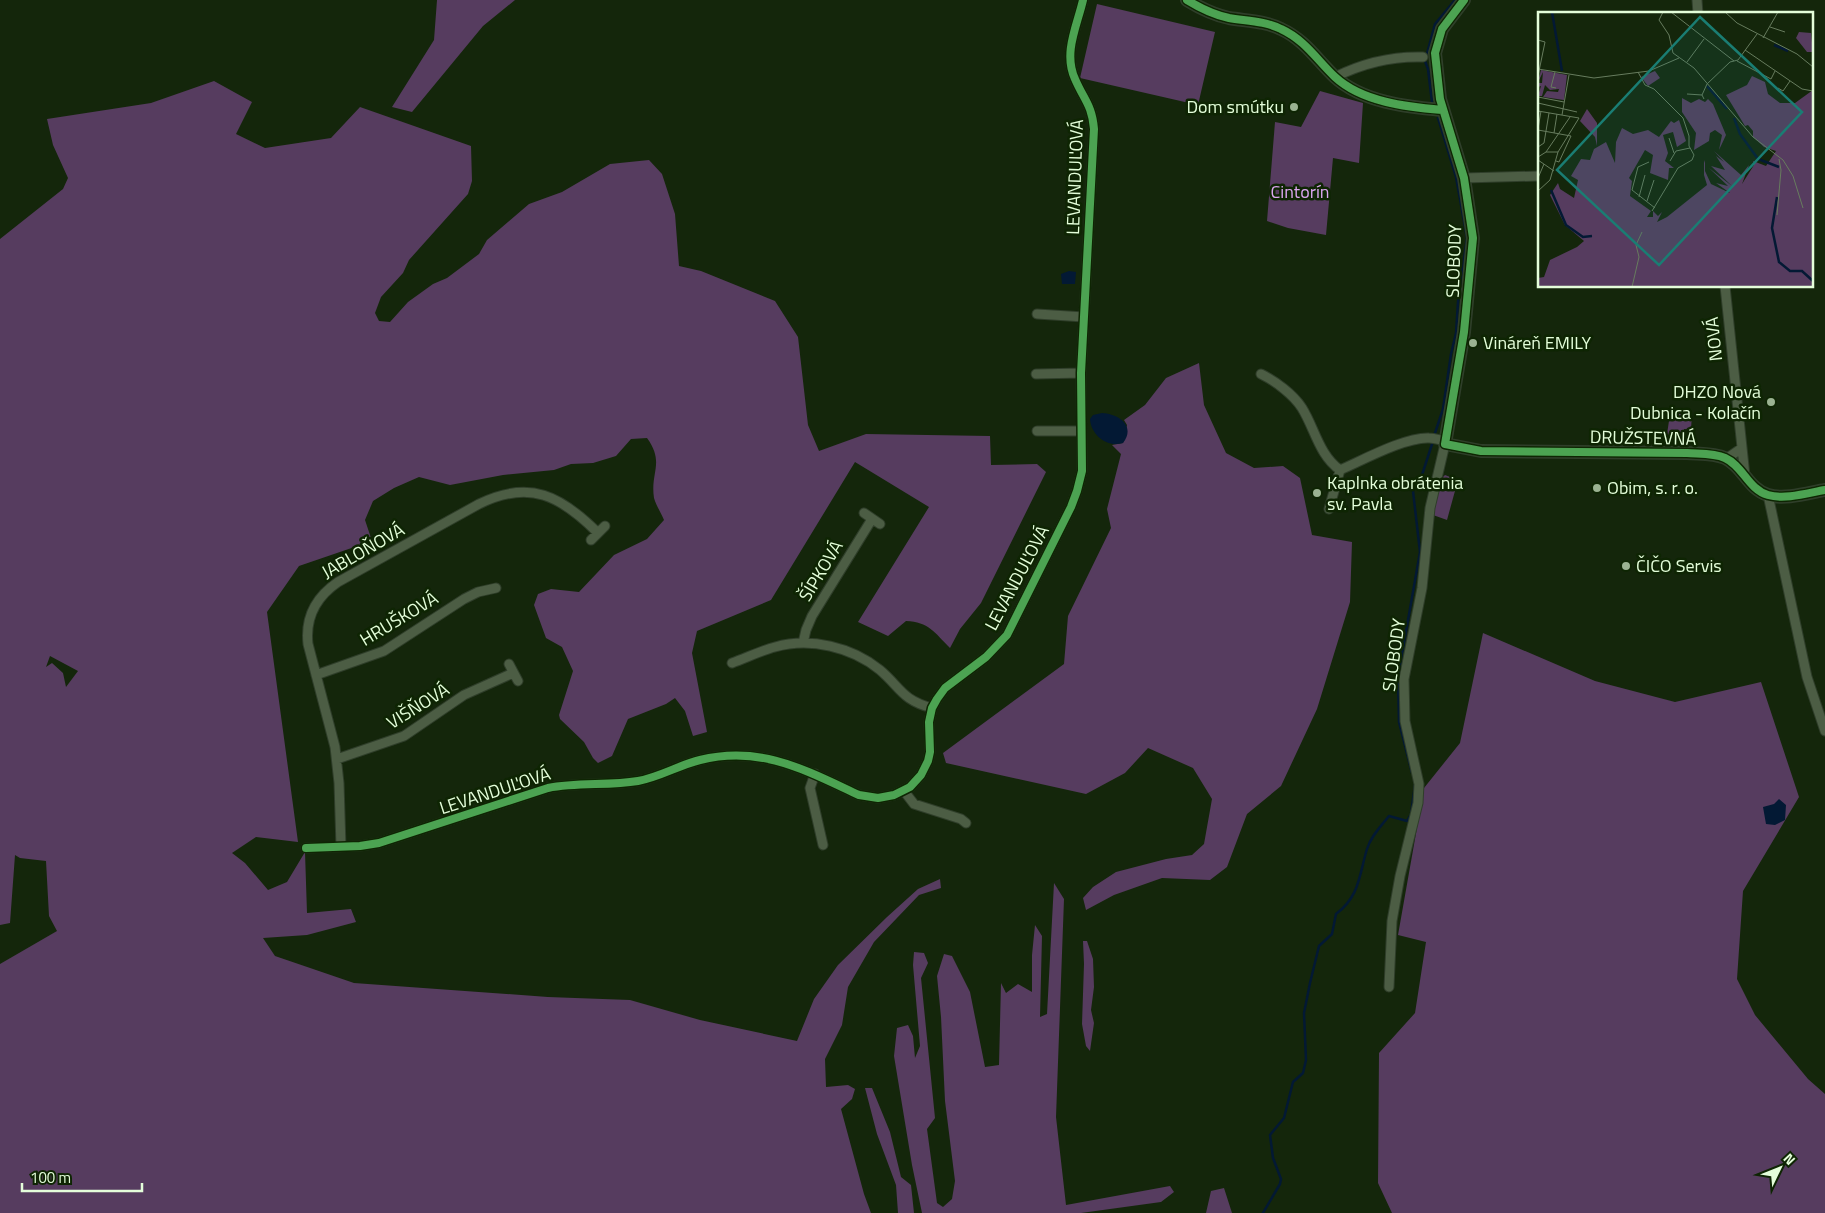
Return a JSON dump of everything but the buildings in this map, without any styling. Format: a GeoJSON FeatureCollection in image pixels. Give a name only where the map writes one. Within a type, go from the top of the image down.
{"type":"FeatureCollection","features":[{"type":"Feature","properties":{"kind":"street","name":"LEVANDUĽOVÁ"},"geometry":{"type":"LineString","coordinates":[[306,848],[380,843],[548,788],[565,784],[624,783],[642,780],[685,764],[712,757],[745,755],[784,762],[815,774],[859,795],[869,797],[886,797],[904,791],[915,782],[928,761],[931,742],[929,722],[932,708],[945,688],[998,646],[1016,620],[1071,507],[1082,471],[1081,373],[1094,130],[1090,106],[1072,71],[1070,53],[1083,0]]}},
{"type":"Feature","properties":{"kind":"street"},"geometry":{"type":"LineString","coordinates":[[1188,0],[1208,11],[1265,23],[1283,29],[1306,45],[1335,77],[1356,90],[1386,103],[1442,110]]}},
{"type":"Feature","properties":{"kind":"street","name":"SLOBODY"},"geometry":{"type":"LineString","coordinates":[[1389,987],[1392,920],[1400,876],[1418,802],[1419,784],[1405,721],[1404,678],[1422,588],[1439,441],[1464,332],[1472,264],[1472,223],[1464,178],[1442,110],[1435,65],[1437,44],[1447,21],[1464,0]]}},
{"type":"Feature","properties":{"kind":"street"},"geometry":{"type":"LineString","coordinates":[[1335,77],[1362,65],[1403,56],[1423,57]]}},
{"type":"Feature","properties":{"kind":"street"},"geometry":{"type":"LineString","coordinates":[[1464,178],[1538,176]]}},
{"type":"Feature","properties":{"kind":"street","name":"NOVÁ"},"geometry":{"type":"LineString","coordinates":[[1725,288],[1745,476]]}},
{"type":"Feature","properties":{"kind":"street"},"geometry":{"type":"LineString","coordinates":[[1037,314],[1084,317]]}},
{"type":"Feature","properties":{"kind":"street"},"geometry":{"type":"LineString","coordinates":[[1036,374],[1081,373]]}},
{"type":"Feature","properties":{"kind":"street"},"geometry":{"type":"LineString","coordinates":[[1261,374],[1272,380],[1302,408],[1325,455],[1340,470],[1329,509]]}},
{"type":"Feature","properties":{"kind":"street"},"geometry":{"type":"LineString","coordinates":[[1037,431],[1081,431]]}},
{"type":"Feature","properties":{"kind":"street","name":"DRUŽSTEVNÁ"},"geometry":{"type":"LineString","coordinates":[[1340,470],[1398,445],[1420,439],[1439,441],[1481,451],[1687,453],[1717,455],[1726,459],[1735,465],[1760,491],[1768,495]]}},
{"type":"Feature","properties":{"kind":"street"},"geometry":{"type":"LineString","coordinates":[[1726,459],[1742,448]]}},
{"type":"Feature","properties":{"kind":"street"},"geometry":{"type":"LineString","coordinates":[[1825,490],[1786,496],[1768,495],[1807,677],[1825,731]]}},
{"type":"Feature","properties":{"kind":"street","name":"JABLOŇOVÁ"},"geometry":{"type":"LineString","coordinates":[[341,847],[337,759],[307,634],[311,612],[321,596],[338,582],[479,504],[502,495],[523,492],[545,495],[556,500],[574,510],[594,537],[605,526]]}},
{"type":"Feature","properties":{"kind":"street","name":"ŠÍPKOVÁ"},"geometry":{"type":"LineString","coordinates":[[803,643],[812,616],[872,518]]}},
{"type":"Feature","properties":{"kind":"street","name":"HRUŠKOVÁ"},"geometry":{"type":"LineString","coordinates":[[316,675],[384,651],[464,599],[478,592],[496,588]]}},
{"type":"Feature","properties":{"kind":"street"},"geometry":{"type":"LineString","coordinates":[[732,663],[774,647],[803,643],[830,646],[860,657],[882,672],[910,700],[932,708]]}},
{"type":"Feature","properties":{"kind":"street","name":"VIŠŇOVÁ"},"geometry":{"type":"LineString","coordinates":[[337,759],[392,742],[464,696],[515,677],[509,664]]}},
{"type":"Feature","properties":{"kind":"street"},"geometry":{"type":"LineString","coordinates":[[815,774],[810,788],[823,844]]}},
{"type":"Feature","properties":{"kind":"street"},"geometry":{"type":"LineString","coordinates":[[904,791],[914,804],[960,819],[966,823]]}},
{"type":"Feature","properties":{"kind":"green space"},"geometry":{"type":"Polygon","coordinates":[[[437,0],[515,0],[483,26],[412,112],[392,107],[434,40],[437,0]]]}},
{"type":"Feature","properties":{"kind":"green space"},"geometry":{"type":"Polygon","coordinates":[[[1097,4],[1215,32],[1198,105],[1080,78],[1097,4]]]}},
{"type":"Feature","properties":{"kind":"green space"},"geometry":{"type":"Polygon","coordinates":[[[214,81],[252,102],[236,134],[265,148],[331,138],[360,107],[471,146],[472,181],[468,194],[409,260],[403,273],[381,297],[375,313],[379,321],[390,322],[408,302],[433,284],[447,278],[479,254],[487,240],[529,204],[562,192],[610,164],[649,160],[662,174],[675,214],[679,266],[701,271],[775,301],[798,337],[808,425],[819,451],[866,434],[990,436],[991,465],[1037,464],[1046,472],[981,603],[960,629],[950,648],[931,629],[920,623],[906,621],[888,636],[858,622],[929,507],[855,462],[771,600],[697,631],[692,653],[707,732],[693,736],[685,711],[675,698],[666,704],[628,719],[612,756],[598,763],[584,742],[560,719],[559,715],[573,671],[562,647],[546,638],[534,605],[538,594],[551,589],[579,592],[614,555],[647,539],[664,520],[654,498],[656,461],[655,454],[647,438],[631,439],[616,456],[593,463],[571,464],[554,470],[503,475],[450,485],[419,477],[394,488],[373,501],[365,520],[372,541],[299,566],[267,612],[298,842],[256,837],[232,853],[245,863],[268,890],[287,882],[305,852],[307,913],[351,909],[356,922],[307,935],[263,938],[275,956],[354,983],[548,997],[630,1000],[700,1020],[797,1041],[814,999],[838,965],[918,889],[940,879],[941,888],[919,895],[874,942],[848,987],[842,1025],[825,1059],[826,1087],[848,1085],[855,1089],[852,1099],[841,1109],[871,1213],[0,1213],[0,964],[57,931],[49,916],[46,861],[20,858],[15,855],[10,923],[0,925],[0,239],[63,189],[68,178],[53,145],[47,119],[151,103],[214,81]],[[50,656],[46,667],[52,663],[63,673],[66,687],[78,671],[50,656]]]}},
{"type":"Feature","properties":{"kind":"green space","name":"Cintorín"},"geometry":{"type":"Polygon","coordinates":[[[1320,91],[1363,103],[1359,163],[1333,158],[1326,235],[1288,228],[1267,221],[1275,122],[1301,127],[1320,91]]]}},
{"type":"Feature","properties":{"kind":"green space"},"geometry":{"type":"Polygon","coordinates":[[[1199,363],[1204,405],[1226,453],[1254,468],[1283,466],[1300,478],[1312,535],[1352,542],[1350,602],[1317,709],[1281,786],[1247,814],[1227,867],[1210,880],[1162,878],[1114,895],[1086,910],[1083,898],[1093,887],[1116,872],[1166,859],[1192,855],[1204,844],[1212,799],[1193,768],[1148,748],[1125,773],[1086,794],[946,763],[943,753],[1064,664],[1068,616],[1111,528],[1107,509],[1121,454],[1112,445],[1123,443],[1127,425],[1124,420],[1145,405],[1166,378],[1199,363]]]}},
{"type":"Feature","properties":{"kind":"green space"},"geometry":{"type":"Polygon","coordinates":[[[1670,414],[1692,414],[1691,429],[1684,429],[1683,443],[1666,441],[1670,414]]]}},
{"type":"Feature","properties":{"kind":"green space"},"geometry":{"type":"Polygon","coordinates":[[[1445,475],[1458,480],[1447,520],[1433,515],[1441,479],[1445,475]]]}},
{"type":"Feature","properties":{"kind":"green space"},"geometry":{"type":"Polygon","coordinates":[[[1483,633],[1595,681],[1675,702],[1761,682],[1799,797],[1743,891],[1737,979],[1755,1015],[1808,1079],[1825,1094],[1825,1213],[1392,1213],[1378,1183],[1379,1053],[1415,1013],[1426,942],[1398,935],[1424,788],[1460,743],[1483,633]]]}},
{"type":"Feature","properties":{"kind":"green space"},"geometry":{"type":"Polygon","coordinates":[[[1054,883],[1064,899],[1056,1117],[1066,1205],[1170,1186],[1174,1192],[1161,1202],[1081,1213],[922,1213],[894,1056],[897,1028],[908,1025],[913,1036],[915,1058],[920,1046],[913,965],[914,952],[924,953],[928,963],[921,978],[935,1118],[927,1129],[937,1203],[943,1207],[952,1199],[955,1181],[945,1101],[937,976],[944,954],[952,956],[970,992],[985,1067],[999,1065],[1001,983],[1006,993],[1018,984],[1032,992],[1032,955],[1035,925],[1042,936],[1040,1017],[1047,1014],[1054,883]]]}},
{"type":"Feature","properties":{"kind":"green space"},"geometry":{"type":"Polygon","coordinates":[[[1083,941],[1087,941],[1093,959],[1094,987],[1091,1010],[1094,1023],[1090,1051],[1086,1046],[1082,1024],[1083,941]]]}},
{"type":"Feature","properties":{"kind":"green space"},"geometry":{"type":"Polygon","coordinates":[[[865,1088],[872,1088],[890,1132],[901,1177],[911,1185],[914,1213],[898,1213],[896,1185],[877,1134],[865,1088]]]}},
{"type":"Feature","properties":{"kind":"green space"},"geometry":{"type":"Polygon","coordinates":[[[1224,1188],[1232,1213],[1206,1213],[1211,1191],[1224,1188]]]}},
{"type":"Feature","properties":{"kind":"water"},"geometry":{"type":"Polygon","coordinates":[[[1069,271],[1076,272],[1075,284],[1062,284],[1061,274],[1069,271]]]}},
{"type":"Feature","properties":{"kind":"water"},"geometry":{"type":"Polygon","coordinates":[[[1102,413],[1120,418],[1127,426],[1127,437],[1123,443],[1111,444],[1106,442],[1093,430],[1090,419],[1093,415],[1102,413]]]}},
{"type":"Feature","properties":{"kind":"water"},"geometry":{"type":"Polygon","coordinates":[[[1779,799],[1786,805],[1785,820],[1775,825],[1766,824],[1763,807],[1774,804],[1779,799]]]}},
{"type":"Feature","properties":{"kind":"waterway"},"geometry":{"type":"LineString","coordinates":[[1432,102],[1428,69],[1425,61],[1435,24],[1455,0]]}},
{"type":"Feature","properties":{"kind":"waterway"},"geometry":{"type":"LineString","coordinates":[[1434,436],[1443,409],[1456,333],[1458,302],[1467,238],[1456,177],[1438,118]]}},
{"type":"Feature","properties":{"kind":"waterway"},"geometry":{"type":"LineString","coordinates":[[1412,773],[1399,722],[1398,677],[1420,552],[1413,491],[1422,475],[1433,441]]}},
{"type":"Feature","properties":{"kind":"waterway"},"geometry":{"type":"LineString","coordinates":[[1263,1213],[1280,1184],[1281,1179],[1273,1158],[1270,1135],[1284,1118],[1293,1082],[1303,1073],[1306,1060],[1304,1013],[1319,946],[1332,934],[1336,914],[1350,900],[1358,884],[1367,849],[1376,831],[1389,816],[1407,821],[1411,814],[1415,785]]}},
{"type":"Feature","properties":{"kind":"cycle path"},"geometry":{"type":"LineString","coordinates":[[306,848],[360,846],[379,843],[548,788],[638,781],[654,777],[692,762],[722,756],[743,756],[782,762],[859,795],[878,798],[894,795],[910,787],[921,775],[930,752],[929,722],[932,708],[945,688],[986,657],[1007,635],[1071,507],[1082,471],[1081,373],[1094,129],[1089,108],[1075,79],[1070,59],[1072,40],[1083,0]]}},
{"type":"Feature","properties":{"kind":"cycle path"},"geometry":{"type":"LineString","coordinates":[[1187,0],[1218,15],[1269,24],[1281,29],[1304,45],[1335,77],[1371,98],[1400,105],[1442,110]]}},
{"type":"Feature","properties":{"kind":"cycle path"},"geometry":{"type":"LineString","coordinates":[[1464,0],[1442,29],[1435,53],[1440,99],[1464,178],[1473,238],[1464,332],[1445,444],[1481,451],[1711,454],[1721,456],[1731,462],[1755,488],[1768,495],[1782,497],[1825,490]]}},
{"type":"Feature","properties":{"kind":"place","name":"Dom smútku"},"geometry":{"type":"Point","coordinates":[1294,107]}},
{"type":"Feature","properties":{"kind":"place","name":"Vináreň EMILY"},"geometry":{"type":"Point","coordinates":[1473,343]}},
{"type":"Feature","properties":{"kind":"place","name":"DHZO Nová Dubnica - Kolačín"},"geometry":{"type":"Point","coordinates":[1771,402]}},
{"type":"Feature","properties":{"kind":"place","name":"Obim, s. r. o."},"geometry":{"type":"Point","coordinates":[1597,488]}},
{"type":"Feature","properties":{"kind":"place","name":"Kaplnka obrátenia sv. Pavla"},"geometry":{"type":"Point","coordinates":[1317,493]}},
{"type":"Feature","properties":{"kind":"place","name":"ČIČO Servis"},"geometry":{"type":"Point","coordinates":[1626,566]}}]}
